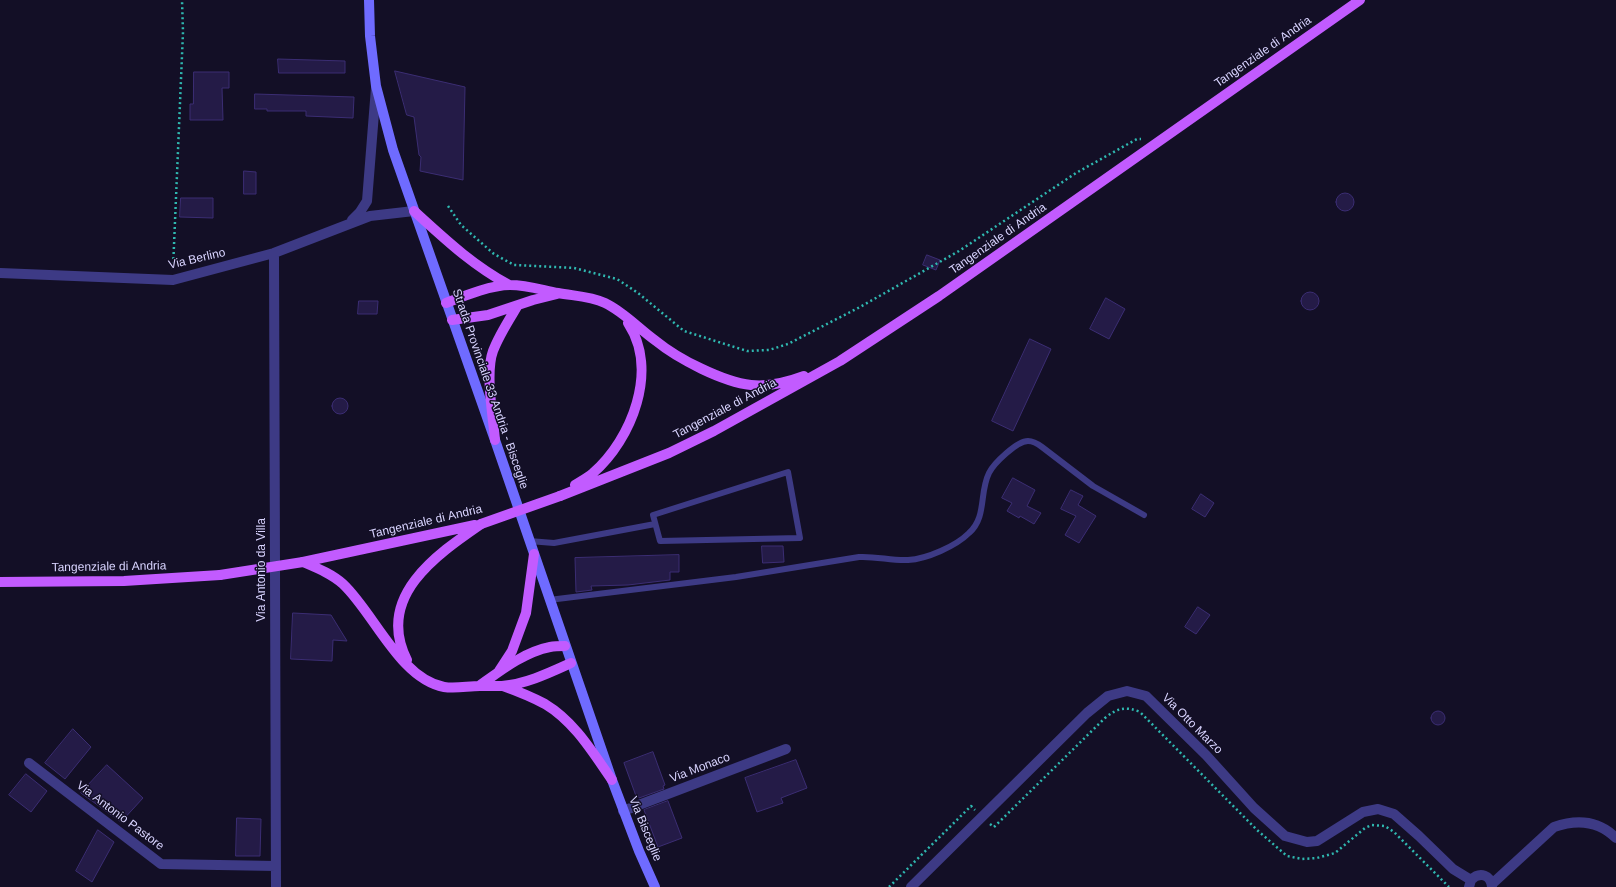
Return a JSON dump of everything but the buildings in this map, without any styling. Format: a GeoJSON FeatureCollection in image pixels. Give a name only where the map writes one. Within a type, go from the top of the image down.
{"type":"FeatureCollection","features":[{"type":"Feature","properties":{"kind":"main road","name":"Strada Provinciale 33 Andria - Bisceglie"},"geometry":{"type":"LineString","coordinates":[[369,0],[370,36],[376,86],[391,144],[612,780]]}},
{"type":"Feature","properties":{"kind":"main road","name":"Tangenziale di Andria"},"geometry":{"type":"LineString","coordinates":[[0,582],[124,581],[220,575],[303,562],[481,524],[560,496],[669,453],[714,431],[840,361],[939,296],[1360,0]]}},
{"type":"Feature","properties":{"kind":"main road"},"geometry":{"type":"LineString","coordinates":[[414,211],[471,262],[509,285]]}},
{"type":"Feature","properties":{"kind":"main road"},"geometry":{"type":"LineString","coordinates":[[446,303],[468,294],[509,285],[533,287],[592,298],[618,310],[658,343],[699,367],[727,378],[751,385],[765,385],[796,379],[840,361]]}},
{"type":"Feature","properties":{"kind":"main road"},"geometry":{"type":"LineString","coordinates":[[452,320],[488,315],[559,293]]}},
{"type":"Feature","properties":{"kind":"main road"},"geometry":{"type":"LineString","coordinates":[[495,440],[490,362],[497,342],[518,305]]}},
{"type":"Feature","properties":{"kind":"main road"},"geometry":{"type":"LineString","coordinates":[[560,496],[593,473],[610,454],[619,442],[633,412],[641,383],[642,369],[640,350],[635,334],[623,315]]}},
{"type":"Feature","properties":{"kind":"main road"},"geometry":{"type":"LineString","coordinates":[[411,668],[402,649],[398,634],[398,622],[405,596],[416,579],[430,562],[481,524]]}},
{"type":"Feature","properties":{"kind":"main road"},"geometry":{"type":"LineString","coordinates":[[499,671],[512,651],[526,613],[534,554]]}},
{"type":"Feature","properties":{"kind":"main road"},"geometry":{"type":"LineString","coordinates":[[303,562],[329,574],[342,583],[355,596],[389,643],[418,676],[443,687],[503,686],[536,678],[571,663]]}},
{"type":"Feature","properties":{"kind":"main road"},"geometry":{"type":"LineString","coordinates":[[479,686],[499,671],[540,650],[551,647],[565,646]]}},
{"type":"Feature","properties":{"kind":"main road"},"geometry":{"type":"LineString","coordinates":[[503,686],[532,697],[560,715],[584,740],[612,780]]}},
{"type":"Feature","properties":{"kind":"main road","name":"Via Bisceglie"},"geometry":{"type":"LineString","coordinates":[[612,780],[623,811],[655,887]]}},
{"type":"Feature","properties":{"kind":"street","name":"Via Berlino"},"geometry":{"type":"LineString","coordinates":[[346,225],[360,212],[367,201],[376,86]]}},
{"type":"Feature","properties":{"kind":"street","name":"Via Berlino"},"geometry":{"type":"LineString","coordinates":[[0,273],[173,280],[274,254],[370,216],[414,211]]}},
{"type":"Feature","properties":{"kind":"street","name":"Via Antonio da Villa"},"geometry":{"type":"LineString","coordinates":[[274,254],[276,887]]}},
{"type":"Feature","properties":{"kind":"street","name":"Via Otto Marzo"},"geometry":{"type":"LineString","coordinates":[[911,887],[1087,713],[1108,696],[1127,691],[1146,696],[1206,755],[1254,808],[1285,836],[1307,842],[1317,841],[1363,812],[1378,809],[1394,814],[1470,883]]}},
{"type":"Feature","properties":{"kind":"street","name":"Via Monaco"},"geometry":{"type":"LineString","coordinates":[[623,811],[786,748]]}},
{"type":"Feature","properties":{"kind":"street","name":"Via Antonio Pastore"},"geometry":{"type":"LineString","coordinates":[[29,763],[161,864],[276,866]]}},
{"type":"Feature","properties":{"kind":"street"},"geometry":{"type":"LineString","coordinates":[[1470,883],[1474,877],[1481,875],[1488,877],[1492,885],[1554,827],[1566,823],[1586,822],[1601,825],[1616,838]]}},
{"type":"Feature","properties":{"kind":"lane"},"geometry":{"type":"LineString","coordinates":[[549,600],[736,577],[859,557],[872,556],[909,560],[927,556],[958,542],[976,527],[979,520],[989,473],[996,463],[1014,447],[1025,442],[1036,443],[1093,486],[1144,515]]}},
{"type":"Feature","properties":{"kind":"lane"},"geometry":{"type":"LineString","coordinates":[[788,472],[800,538],[660,541],[655,524],[653,515],[788,472]]}},
{"type":"Feature","properties":{"kind":"lane"},"geometry":{"type":"LineString","coordinates":[[529,541],[554,543],[655,524]]}},
{"type":"Feature","properties":{"kind":"path"},"geometry":{"type":"LineString","coordinates":[[173,280],[183,32],[182,0]]}},
{"type":"Feature","properties":{"kind":"path"},"geometry":{"type":"LineString","coordinates":[[448,206],[461,225],[494,254],[514,265],[574,268],[617,279],[638,293],[684,331],[747,351],[769,350],[788,344],[860,307],[958,251],[1076,173],[1137,138],[1157,143]]}},
{"type":"Feature","properties":{"kind":"path"},"geometry":{"type":"LineString","coordinates":[[994,827],[1105,718],[1115,710],[1122,708],[1132,709],[1140,712],[1257,830],[1287,856],[1302,859],[1317,858],[1329,855],[1335,853],[1365,828],[1372,825],[1385,826],[1394,832],[1449,887]]}},
{"type":"Feature","properties":{"kind":"path"},"geometry":{"type":"LineString","coordinates":[[889,887],[971,806]]}}]}
